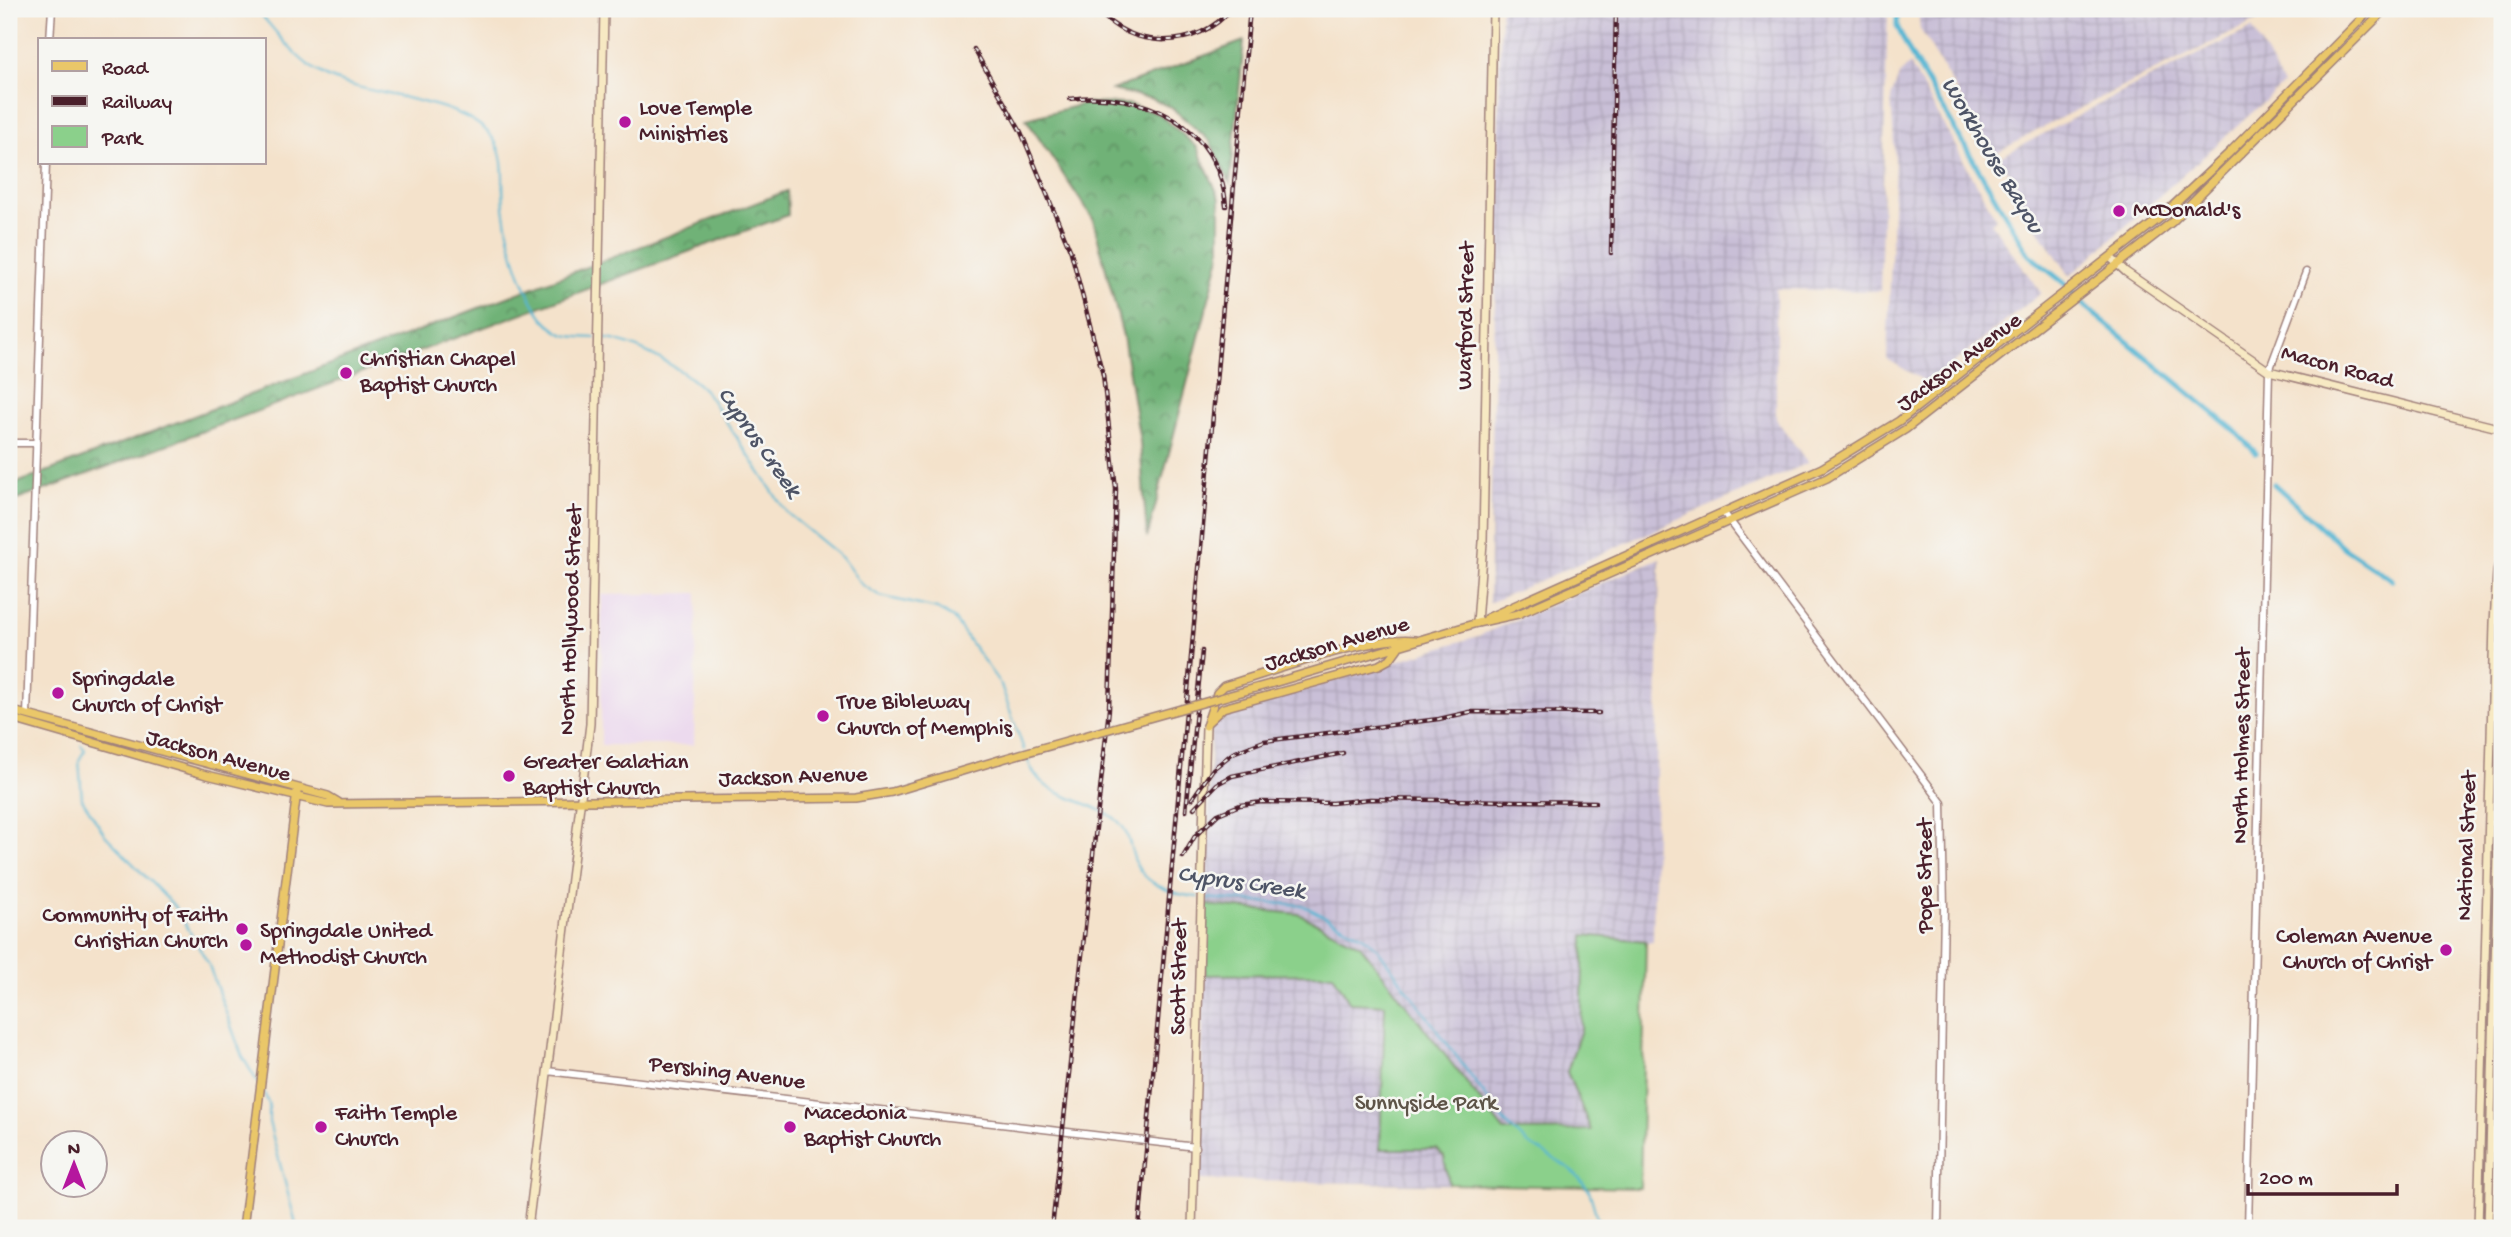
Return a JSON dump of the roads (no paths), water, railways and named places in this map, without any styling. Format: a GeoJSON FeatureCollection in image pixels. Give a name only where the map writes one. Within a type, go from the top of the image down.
{"type":"FeatureCollection","features":[{"type":"Feature","properties":{"kind":"main road","name":"North Hollywood Street"},"geometry":{"type":"LineString","coordinates":[[528,1228],[590,724],[604,9]]}},
{"type":"Feature","properties":{"kind":"main road","name":"Warford Street"},"geometry":{"type":"LineString","coordinates":[[1477,623],[1483,542],[1493,9]]}},
{"type":"Feature","properties":{"kind":"main road","name":"Jackson Avenue"},"geometry":{"type":"LineString","coordinates":[[1477,623],[1822,468],[1899,421],[2160,218],[2228,154],[2371,9]]}},
{"type":"Feature","properties":{"kind":"main road","name":"Jackson Avenue"},"geometry":{"type":"LineString","coordinates":[[9,710],[297,794],[310,801],[328,804],[856,798],[892,792],[1477,623],[1518,614],[1827,478],[1906,429],[2118,266],[2191,204],[2386,9]]}},
{"type":"Feature","properties":{"kind":"main road","name":"Macon Road"},"geometry":{"type":"LineString","coordinates":[[2111,258],[2118,266],[2269,371],[2502,429]]}},
{"type":"Feature","properties":{"kind":"main road","name":"National Street"},"geometry":{"type":"LineString","coordinates":[[2478,1228],[2494,612],[2502,549]]}},
{"type":"Feature","properties":{"kind":"main road"},"geometry":{"type":"LineString","coordinates":[[1206,726],[1217,693],[1224,686],[1375,643],[1401,638],[1419,641]]}},
{"type":"Feature","properties":{"kind":"main road"},"geometry":{"type":"LineString","coordinates":[[1206,726],[1223,708],[1379,665],[1390,659],[1398,648]]}},
{"type":"Feature","properties":{"kind":"main road","name":"National Street"},"geometry":{"type":"LineString","coordinates":[[2488,1228],[2502,708]]}},
{"type":"Feature","properties":{"kind":"main road","name":"Jackson Avenue"},"geometry":{"type":"LineString","coordinates":[[9,718],[297,794],[327,796],[338,802]]}},
{"type":"Feature","properties":{"kind":"main road","name":"Scott Street"},"geometry":{"type":"LineString","coordinates":[[1192,1228],[1206,726]]}},
{"type":"Feature","properties":{"kind":"main road"},"geometry":{"type":"LineString","coordinates":[[243,1228],[297,794]]}},
{"type":"Feature","properties":{"kind":"main road"},"geometry":{"type":"LineString","coordinates":[[294,815],[302,805],[310,801]]}},
{"type":"Feature","properties":{"kind":"street"},"geometry":{"type":"LineString","coordinates":[[50,38],[51,9]]}},
{"type":"Feature","properties":{"kind":"street"},"geometry":{"type":"LineString","coordinates":[[27,715],[27,650],[46,164]]}},
{"type":"Feature","properties":{"kind":"street","name":"North Holmes Street"},"geometry":{"type":"LineString","coordinates":[[2248,1228],[2269,371],[2305,272]]}},
{"type":"Feature","properties":{"kind":"street"},"geometry":{"type":"LineString","coordinates":[[9,443],[35,443]]}},
{"type":"Feature","properties":{"kind":"street","name":"Pope Street"},"geometry":{"type":"LineString","coordinates":[[1724,513],[1942,803],[1944,908],[1938,1228]]}},
{"type":"Feature","properties":{"kind":"street","name":"Pershing Avenue"},"geometry":{"type":"LineString","coordinates":[[547,1071],[1196,1147]]}},
{"type":"Feature","properties":{"kind":"waterway","name":"Cyprus Creek"},"geometry":{"type":"LineString","coordinates":[[256,9],[296,54],[324,75],[343,83],[459,114],[478,124],[492,137],[502,164],[504,204],[511,245],[531,299],[540,314],[563,334],[595,338]]}},
{"type":"Feature","properties":{"kind":"waterway","name":"Workhouse Bayou"},"geometry":{"type":"LineString","coordinates":[[1897,9],[1897,26],[1909,51],[2029,255],[2064,283],[2088,309],[2234,430],[2256,453]]}},
{"type":"Feature","properties":{"kind":"waterway","name":"Cyprus Creek"},"geometry":{"type":"LineString","coordinates":[[600,338],[643,350],[686,375],[707,393],[787,513],[842,558],[861,584],[880,596],[937,609],[953,618],[1001,685],[1024,750]]}},
{"type":"Feature","properties":{"kind":"waterway"},"geometry":{"type":"LineString","coordinates":[[2274,484],[2344,548],[2392,580]]}},
{"type":"Feature","properties":{"kind":"waterway"},"geometry":{"type":"LineString","coordinates":[[9,632],[16,638]]}},
{"type":"Feature","properties":{"kind":"waterway"},"geometry":{"type":"LineString","coordinates":[[81,745],[85,750],[79,760],[82,799],[105,835],[176,908],[208,963],[242,1056],[258,1083]]}},
{"type":"Feature","properties":{"kind":"waterway","name":"Cyprus Creek"},"geometry":{"type":"LineString","coordinates":[[1026,755],[1040,781],[1051,789],[1101,810],[1119,822],[1126,832],[1135,861],[1145,876],[1170,891],[1198,897]]}},
{"type":"Feature","properties":{"kind":"waterway","name":"Cyprus Creek"},"geometry":{"type":"LineString","coordinates":[[1203,898],[1302,905],[1363,936],[1377,948],[1504,1121],[1527,1143],[1571,1169],[1589,1190],[1600,1228]]}},
{"type":"Feature","properties":{"kind":"waterway"},"geometry":{"type":"LineString","coordinates":[[263,1091],[269,1104],[269,1122],[297,1228]]}},
{"type":"Feature","properties":{"kind":"railway"},"geometry":{"type":"LineString","coordinates":[[1097,9],[1111,23],[1128,32],[1164,40],[1201,32],[1231,9]]}},
{"type":"Feature","properties":{"kind":"railway"},"geometry":{"type":"LineString","coordinates":[[1139,1228],[1250,9]]}},
{"type":"Feature","properties":{"kind":"railway"},"geometry":{"type":"LineString","coordinates":[[1611,253],[1616,9]]}},
{"type":"Feature","properties":{"kind":"railway"},"geometry":{"type":"LineString","coordinates":[[974,49],[1021,132],[1071,252],[1103,375],[1116,489],[1109,709],[1052,1228]]}},
{"type":"Feature","properties":{"kind":"railway"},"geometry":{"type":"LineString","coordinates":[[1070,99],[1124,100],[1173,118],[1193,134],[1209,153],[1221,177],[1226,206]]}},
{"type":"Feature","properties":{"kind":"railway"},"geometry":{"type":"LineString","coordinates":[[1186,811],[1202,651]]}},
{"type":"Feature","properties":{"kind":"railway"},"geometry":{"type":"LineString","coordinates":[[1192,799],[1213,769],[1233,753],[1264,741],[1439,719],[1470,712],[1599,713]]}},
{"type":"Feature","properties":{"kind":"railway"},"geometry":{"type":"LineString","coordinates":[[1194,808],[1217,784],[1232,776],[1343,753]]}},
{"type":"Feature","properties":{"kind":"railway"},"geometry":{"type":"LineString","coordinates":[[1183,857],[1195,836],[1218,814],[1240,805],[1262,802],[1332,803],[1370,799],[1596,802]]}},
{"type":"Feature","properties":{"kind":"place","name":"Love Temple Ministries"},"geometry":{"type":"Point","coordinates":[625,122]}},
{"type":"Feature","properties":{"kind":"place","name":"McDonald's"},"geometry":{"type":"Point","coordinates":[2119,211]}},
{"type":"Feature","properties":{"kind":"place","name":"Christian Chapel Baptist Church"},"geometry":{"type":"Point","coordinates":[346,373]}},
{"type":"Feature","properties":{"kind":"place","name":"Springdale Church of Christ"},"geometry":{"type":"Point","coordinates":[58,693]}},
{"type":"Feature","properties":{"kind":"place","name":"True Bibleway Church of Memphis"},"geometry":{"type":"Point","coordinates":[823,716]}},
{"type":"Feature","properties":{"kind":"place","name":"Greater Galatian Baptist Church"},"geometry":{"type":"Point","coordinates":[509,776]}},
{"type":"Feature","properties":{"kind":"place","name":"Community of Faith Christian Church"},"geometry":{"type":"Point","coordinates":[242,929]}},
{"type":"Feature","properties":{"kind":"place","name":"Springdale United Methodist Church"},"geometry":{"type":"Point","coordinates":[246,945]}},
{"type":"Feature","properties":{"kind":"place","name":"Coleman Avenue Church of Christ"},"geometry":{"type":"Point","coordinates":[2446,950]}},
{"type":"Feature","properties":{"kind":"place","name":"Faith Temple Church"},"geometry":{"type":"Point","coordinates":[321,1127]}},
{"type":"Feature","properties":{"kind":"place","name":"Macedonia Baptist Church"},"geometry":{"type":"Point","coordinates":[790,1127]}},
{"type":"Feature","properties":{"kind":"park label","name":"Sunnyside Park"},"geometry":{"type":"Point","coordinates":[1426,1104]}}]}
